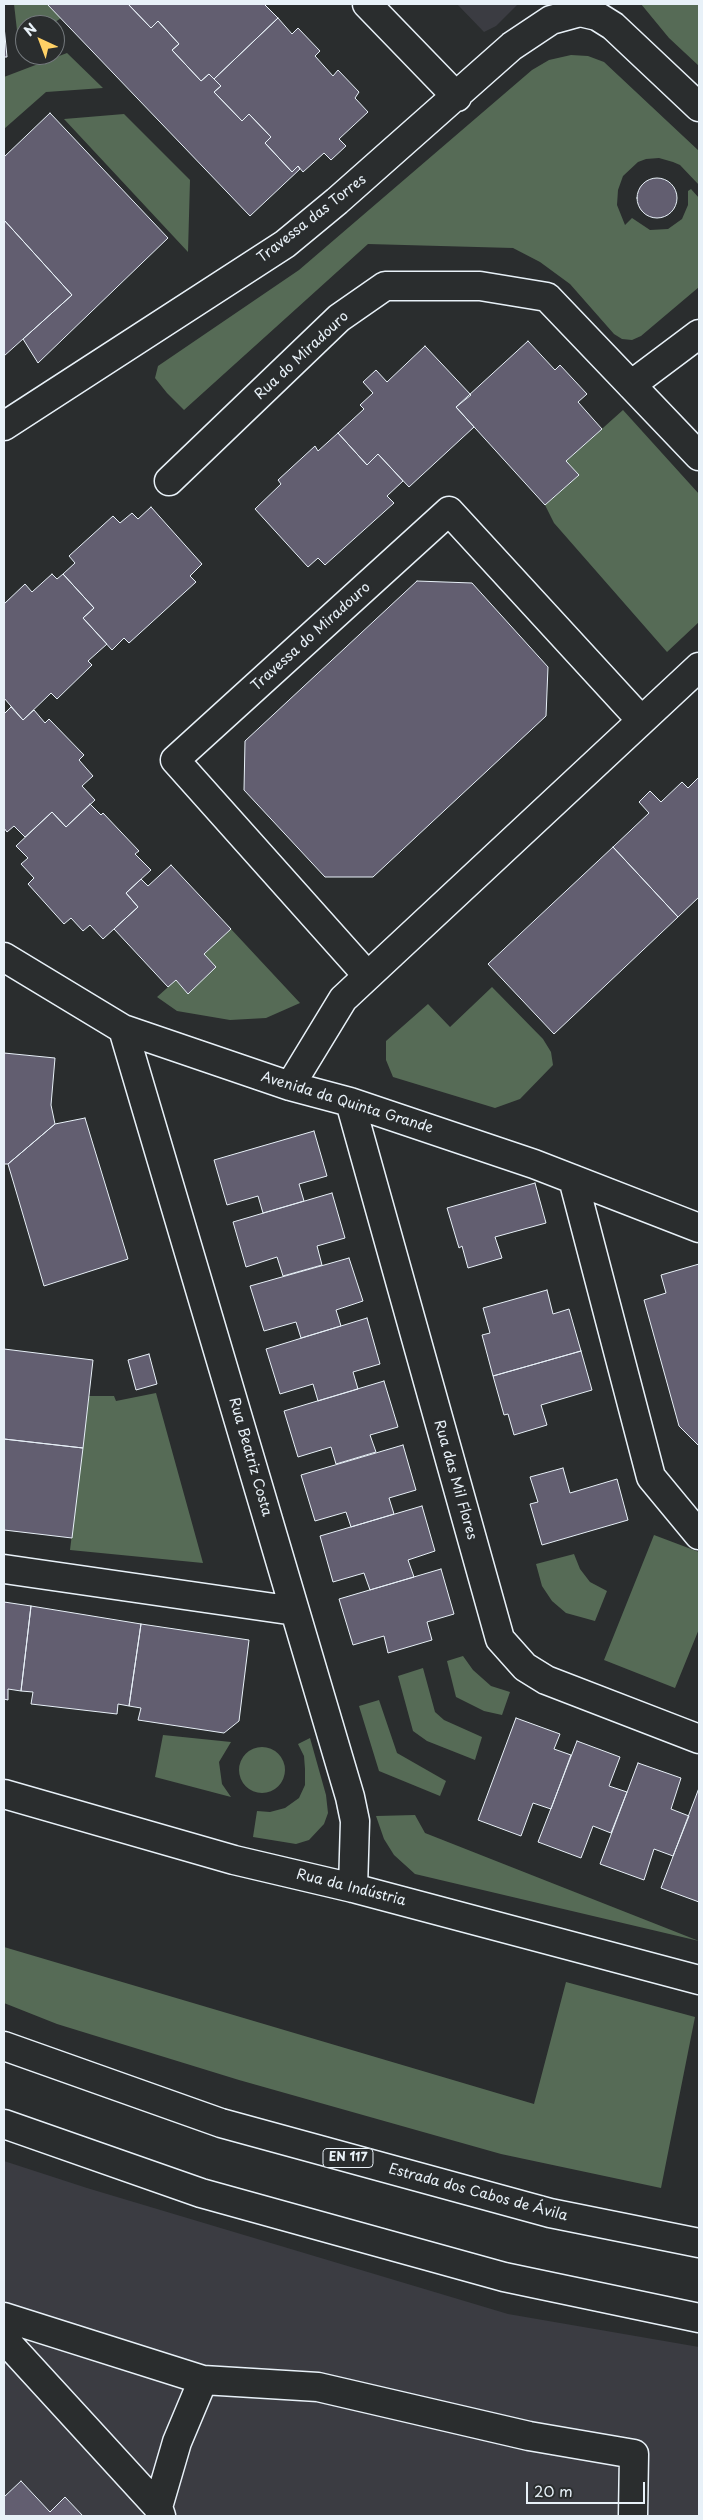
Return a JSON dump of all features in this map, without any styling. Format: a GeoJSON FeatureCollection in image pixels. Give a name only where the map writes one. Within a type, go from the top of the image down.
{"type":"FeatureCollection","features":[{"type":"Feature","properties":{"kind":"main road"},"geometry":{"type":"LineString","coordinates":[[367,4],[457,97]]}},
{"type":"Feature","properties":{"kind":"main road"},"geometry":{"type":"LineString","coordinates":[[580,8],[613,26],[699,107]]}},
{"type":"Feature","properties":{"kind":"main road","name":"Travessa das Torres"},"geometry":{"type":"LineString","coordinates":[[4,426],[285,244],[457,97],[512,46],[533,30],[580,8]]}},
{"type":"Feature","properties":{"kind":"main road","name":"Rua do Miradouro"},"geometry":{"type":"LineString","coordinates":[[169,482],[339,318],[385,286],[480,286],[547,297],[699,456]]}},
{"type":"Feature","properties":{"kind":"main road"},"geometry":{"type":"LineString","coordinates":[[631,385],[699,334]]}},
{"type":"Feature","properties":{"kind":"main road","name":"Travessa do Miradouro"},"geometry":{"type":"LineString","coordinates":[[367,975],[175,760],[449,511],[641,720]]}},
{"type":"Feature","properties":{"kind":"main road"},"geometry":{"type":"LineString","coordinates":[[290,1086],[343,999],[699,667]]}},
{"type":"Feature","properties":{"kind":"main road","name":"Avenida da Quinta Grande"},"geometry":{"type":"LineString","coordinates":[[4,957],[124,1029],[290,1086],[350,1102],[573,1179],[699,1228]]}},
{"type":"Feature","properties":{"kind":"main road","name":"Rua Beatriz Costa"},"geometry":{"type":"LineString","coordinates":[[124,1029],[350,1797],[355,1821],[353,1888]]}},
{"type":"Feature","properties":{"kind":"main road","name":"Rua das Mil Flores"},"geometry":{"type":"LineString","coordinates":[[350,1102],[500,1639],[525,1667],[546,1680],[699,1739]]}},
{"type":"Feature","properties":{"kind":"main road"},"geometry":{"type":"LineString","coordinates":[[573,1179],[651,1477],[699,1535]]}},
{"type":"Feature","properties":{"kind":"main road"},"geometry":{"type":"LineString","coordinates":[[4,1569],[295,1611]]}},
{"type":"Feature","properties":{"kind":"main road","name":"Rua da Indústria"},"geometry":{"type":"LineString","coordinates":[[4,1794],[234,1860],[353,1888],[699,1980]]}},
{"type":"Feature","properties":{"kind":"main road","name":"Estrada dos Cabos de Ávila"},"geometry":{"type":"LineString","coordinates":[[4,2046],[222,2123],[550,2213],[699,2243]]}},
{"type":"Feature","properties":{"kind":"main road"},"geometry":{"type":"LineString","coordinates":[[4,2124],[201,2192],[475,2269],[699,2318]]}},
{"type":"Feature","properties":{"kind":"main road"},"geometry":{"type":"LineString","coordinates":[[4,2317],[203,2380],[318,2387],[529,2436],[634,2454],[633,2516]]}},
{"type":"Feature","properties":{"kind":"main road"},"geometry":{"type":"LineString","coordinates":[[4,2339],[160,2512]]}},
{"type":"Feature","properties":{"kind":"main road"},"geometry":{"type":"LineString","coordinates":[[160,2512],[177,2442],[203,2380]]}},
{"type":"Feature","properties":{"kind":"shaded area"},"geometry":{"type":"Polygon","coordinates":[[[457,4],[518,4],[496,26],[484,32],[457,4]]]}},
{"type":"Feature","properties":{"kind":"shaded area"},"geometry":{"type":"Polygon","coordinates":[[[4,2161],[87,2188],[508,2314],[699,2347],[699,2516],[4,2516],[4,2161]]]}},
{"type":"Feature","properties":{"kind":"green space"},"geometry":{"type":"Polygon","coordinates":[[[14,4],[47,4],[58,15],[15,15],[14,4]]]}},
{"type":"Feature","properties":{"kind":"green space"},"geometry":{"type":"Polygon","coordinates":[[[641,4],[699,4],[699,66],[669,38],[641,4]]]}},
{"type":"Feature","properties":{"kind":"green space"},"geometry":{"type":"Polygon","coordinates":[[[67,53],[103,88],[46,92],[4,129],[4,77],[36,65],[65,65],[65,54],[67,53]]]}},
{"type":"Feature","properties":{"kind":"green space"},"geometry":{"type":"Polygon","coordinates":[[[571,55],[588,56],[604,62],[699,151],[699,185],[680,165],[659,158],[638,162],[623,176],[618,190],[617,205],[625,225],[632,218],[650,230],[668,229],[682,219],[688,205],[688,191],[691,189],[699,198],[699,287],[641,336],[632,340],[622,339],[614,334],[570,284],[540,262],[513,248],[368,244],[184,410],[167,393],[155,378],[158,366],[299,270],[532,70],[549,60],[571,55]]]}},
{"type":"Feature","properties":{"kind":"green space"},"geometry":{"type":"Polygon","coordinates":[[[124,114],[190,180],[188,252],[64,119],[124,114]]]}},
{"type":"Feature","properties":{"kind":"green space"},"geometry":{"type":"Polygon","coordinates":[[[623,410],[699,494],[699,622],[667,652],[554,523],[545,505],[579,475],[566,461],[623,410]]]}},
{"type":"Feature","properties":{"kind":"green space"},"geometry":{"type":"Polygon","coordinates":[[[231,929],[300,1003],[266,1018],[230,1020],[177,1011],[157,997],[176,980],[188,994],[204,954],[231,929]]]}},
{"type":"Feature","properties":{"kind":"green space"},"geometry":{"type":"Polygon","coordinates":[[[492,987],[543,1039],[551,1052],[553,1065],[520,1099],[495,1108],[393,1077],[386,1060],[386,1041],[428,1004],[450,1027],[492,987]]]}},
{"type":"Feature","properties":{"kind":"green space"},"geometry":{"type":"Polygon","coordinates":[[[156,1393],[203,1563],[70,1550],[89,1396],[114,1396],[116,1401],[156,1393]]]}},
{"type":"Feature","properties":{"kind":"green space"},"geometry":{"type":"Polygon","coordinates":[[[654,1535],[699,1552],[699,1629],[675,1688],[604,1660],[654,1535]]]}},
{"type":"Feature","properties":{"kind":"green space"},"geometry":{"type":"Polygon","coordinates":[[[574,1554],[580,1569],[590,1582],[607,1591],[595,1621],[566,1613],[552,1601],[542,1586],[536,1564],[574,1554]]]}},
{"type":"Feature","properties":{"kind":"green space"},"geometry":{"type":"Polygon","coordinates":[[[463,1656],[473,1670],[491,1686],[510,1692],[502,1715],[484,1711],[456,1697],[447,1661],[463,1656]]]}},
{"type":"Feature","properties":{"kind":"green space"},"geometry":{"type":"Polygon","coordinates":[[[423,1668],[435,1712],[444,1720],[482,1737],[475,1760],[427,1741],[413,1731],[398,1676],[423,1668]]]}},
{"type":"Feature","properties":{"kind":"green space"},"geometry":{"type":"Polygon","coordinates":[[[379,1700],[397,1753],[446,1781],[440,1796],[379,1771],[359,1706],[379,1700]]]}},
{"type":"Feature","properties":{"kind":"green space"},"geometry":{"type":"Polygon","coordinates":[[[163,1735],[231,1742],[219,1762],[222,1784],[231,1797],[155,1777],[163,1735]]]}},
{"type":"Feature","properties":{"kind":"green space"},"geometry":{"type":"Polygon","coordinates":[[[310,1738],[326,1795],[328,1813],[324,1824],[309,1840],[296,1844],[253,1837],[257,1811],[270,1812],[285,1808],[299,1798],[305,1785],[305,1769],[304,1756],[298,1744],[310,1738]]]}},
{"type":"Feature","properties":{"kind":"green space"},"geometry":{"type":"Polygon","coordinates":[[[257,1747],[267,1747],[279,1753],[284,1761],[284,1779],[279,1787],[271,1792],[257,1793],[249,1790],[242,1783],[239,1775],[239,1765],[242,1757],[249,1750],[257,1747]]]}},
{"type":"Feature","properties":{"kind":"green space"},"geometry":{"type":"Polygon","coordinates":[[[415,1815],[425,1833],[699,1941],[415,1874],[394,1855],[384,1839],[376,1816],[415,1815]]]}},
{"type":"Feature","properties":{"kind":"green space"},"geometry":{"type":"Polygon","coordinates":[[[4,1947],[534,2104],[566,1982],[695,2017],[661,2188],[501,2154],[239,2080],[57,2024],[4,2003],[4,1947]]]}},
{"type":"Feature","properties":{"kind":"building"},"geometry":{"type":"Polygon","coordinates":[[[47,4],[128,4],[151,28],[158,21],[179,44],[172,50],[201,81],[209,74],[221,86],[214,92],[242,121],[249,114],[271,137],[265,143],[292,172],[298,166],[300,169],[250,216],[65,23],[65,15],[58,15],[47,4]]]}},
{"type":"Feature","properties":{"kind":"building"},"geometry":{"type":"Polygon","coordinates":[[[128,4],[264,4],[278,18],[214,79],[209,74],[201,81],[172,50],[179,44],[158,21],[151,28],[128,4]]]}},
{"type":"Feature","properties":{"kind":"building"},"geometry":{"type":"Polygon","coordinates":[[[278,18],[292,34],[298,28],[320,51],[315,56],[333,76],[338,70],[359,92],[355,98],[368,112],[339,139],[346,146],[331,160],[324,153],[303,172],[298,166],[292,172],[265,143],[271,137],[249,114],[242,121],[214,92],[221,86],[214,79],[278,18]]]}},
{"type":"Feature","properties":{"kind":"building"},"geometry":{"type":"Polygon","coordinates":[[[4,26],[7,57],[4,57],[4,26]]]}},
{"type":"Feature","properties":{"kind":"building"},"geometry":{"type":"Polygon","coordinates":[[[50,113],[168,238],[38,363],[23,339],[72,295],[4,220],[4,157],[50,113]]]}},
{"type":"Feature","properties":{"kind":"building"},"geometry":{"type":"Polygon","coordinates":[[[661,178],[668,181],[674,187],[677,198],[676,206],[668,215],[661,218],[653,218],[646,215],[638,206],[637,194],[640,187],[649,179],[661,178]]]}},
{"type":"Feature","properties":{"kind":"building"},"geometry":{"type":"Polygon","coordinates":[[[4,220],[72,295],[4,356],[4,220]]]}},
{"type":"Feature","properties":{"kind":"building"},"geometry":{"type":"Polygon","coordinates":[[[528,341],[555,370],[560,365],[587,394],[578,402],[602,429],[566,461],[579,475],[545,505],[456,407],[528,341]]]}},
{"type":"Feature","properties":{"kind":"building"},"geometry":{"type":"Polygon","coordinates":[[[425,346],[471,395],[456,407],[474,427],[409,487],[378,454],[367,465],[338,433],[364,409],[360,405],[373,393],[363,382],[376,370],[387,382],[425,346]]]}},
{"type":"Feature","properties":{"kind":"building"},"geometry":{"type":"Polygon","coordinates":[[[338,433],[367,465],[378,454],[403,481],[387,496],[394,503],[325,565],[318,558],[308,567],[255,509],[281,484],[278,480],[315,446],[318,451],[338,433]]]}},
{"type":"Feature","properties":{"kind":"building"},"geometry":{"type":"Polygon","coordinates":[[[151,507],[202,564],[190,576],[196,582],[129,643],[124,638],[112,650],[83,618],[94,608],[63,574],[75,563],[69,556],[113,516],[120,523],[132,513],[138,519],[151,507]]]}},
{"type":"Feature","properties":{"kind":"building"},"geometry":{"type":"Polygon","coordinates":[[[52,574],[57,579],[63,574],[94,608],[83,618],[107,644],[88,661],[92,665],[57,699],[51,693],[23,720],[4,698],[4,604],[25,584],[32,592],[52,574]]]}},
{"type":"Feature","properties":{"kind":"building"},"geometry":{"type":"Polygon","coordinates":[[[417,581],[472,583],[548,667],[546,716],[373,877],[325,877],[244,790],[245,741],[417,581]]]}},
{"type":"Feature","properties":{"kind":"building"},"geometry":{"type":"Polygon","coordinates":[[[11,707],[23,720],[34,710],[45,723],[49,719],[84,755],[79,760],[93,776],[82,786],[95,800],[66,827],[52,812],[25,837],[14,826],[7,832],[4,828],[4,714],[11,707]]]}},
{"type":"Feature","properties":{"kind":"building"},"geometry":{"type":"Polygon","coordinates":[[[699,777],[699,897],[678,917],[613,847],[649,813],[639,802],[650,791],[661,802],[682,782],[688,788],[699,777]]]}},
{"type":"Feature","properties":{"kind":"building"},"geometry":{"type":"Polygon","coordinates":[[[90,804],[101,815],[103,813],[139,851],[135,854],[151,870],[126,893],[138,907],[103,939],[90,925],[83,931],[71,918],[64,924],[28,884],[34,878],[21,864],[28,858],[16,846],[52,812],[66,827],[90,804]]]}},
{"type":"Feature","properties":{"kind":"building"},"geometry":{"type":"Polygon","coordinates":[[[613,847],[678,917],[554,1034],[488,964],[613,847]]]}},
{"type":"Feature","properties":{"kind":"building"},"geometry":{"type":"Polygon","coordinates":[[[171,865],[231,929],[204,954],[216,967],[188,994],[176,980],[168,987],[114,929],[138,907],[126,893],[141,879],[148,886],[171,865]]]}},
{"type":"Feature","properties":{"kind":"building"},"geometry":{"type":"Polygon","coordinates":[[[4,1053],[55,1058],[51,1105],[55,1124],[8,1164],[4,1164],[4,1053]]]}},
{"type":"Feature","properties":{"kind":"building"},"geometry":{"type":"Polygon","coordinates":[[[85,1118],[128,1259],[44,1286],[8,1164],[55,1124],[85,1118]]]}},
{"type":"Feature","properties":{"kind":"building"},"geometry":{"type":"Polygon","coordinates":[[[314,1131],[327,1176],[299,1184],[304,1201],[263,1213],[258,1196],[227,1205],[214,1160],[314,1131]]]}},
{"type":"Feature","properties":{"kind":"building"},"geometry":{"type":"Polygon","coordinates":[[[535,1183],[546,1223],[495,1237],[502,1258],[468,1268],[462,1246],[459,1248],[447,1208],[535,1183]]]}},
{"type":"Feature","properties":{"kind":"building"},"geometry":{"type":"Polygon","coordinates":[[[332,1193],[345,1238],[317,1246],[322,1265],[283,1276],[277,1257],[246,1267],[233,1222],[332,1193]]]}},
{"type":"Feature","properties":{"kind":"building"},"geometry":{"type":"Polygon","coordinates":[[[349,1258],[363,1301],[336,1310],[341,1326],[301,1338],[296,1322],[264,1331],[250,1286],[349,1258]]]}},
{"type":"Feature","properties":{"kind":"building"},"geometry":{"type":"Polygon","coordinates":[[[699,1264],[699,1446],[679,1426],[644,1300],[666,1293],[661,1275],[699,1264]]]}},
{"type":"Feature","properties":{"kind":"building"},"geometry":{"type":"Polygon","coordinates":[[[547,1290],[553,1314],[569,1309],[581,1351],[493,1376],[482,1335],[490,1333],[483,1308],[547,1290]]]}},
{"type":"Feature","properties":{"kind":"building"},"geometry":{"type":"Polygon","coordinates":[[[367,1318],[380,1364],[353,1372],[358,1389],[318,1401],[313,1384],[280,1394],[266,1349],[367,1318]]]}},
{"type":"Feature","properties":{"kind":"building"},"geometry":{"type":"Polygon","coordinates":[[[4,1349],[93,1360],[83,1448],[4,1439],[4,1349]]]}},
{"type":"Feature","properties":{"kind":"building"},"geometry":{"type":"Polygon","coordinates":[[[581,1351],[592,1390],[541,1405],[547,1425],[514,1435],[508,1414],[504,1415],[493,1376],[581,1351]]]}},
{"type":"Feature","properties":{"kind":"building"},"geometry":{"type":"Polygon","coordinates":[[[149,1354],[157,1384],[136,1390],[128,1360],[149,1354]]]}},
{"type":"Feature","properties":{"kind":"building"},"geometry":{"type":"Polygon","coordinates":[[[384,1381],[398,1427],[370,1435],[376,1452],[336,1464],[331,1447],[298,1457],[284,1411],[384,1381]]]}},
{"type":"Feature","properties":{"kind":"building"},"geometry":{"type":"Polygon","coordinates":[[[4,1439],[83,1448],[72,1538],[4,1530],[4,1439]]]}},
{"type":"Feature","properties":{"kind":"building"},"geometry":{"type":"Polygon","coordinates":[[[403,1445],[416,1490],[389,1498],[394,1514],[351,1527],[346,1512],[315,1521],[301,1475],[403,1445]]]}},
{"type":"Feature","properties":{"kind":"building"},"geometry":{"type":"Polygon","coordinates":[[[563,1468],[570,1493],[617,1479],[628,1520],[542,1545],[530,1504],[538,1502],[530,1477],[563,1468]]]}},
{"type":"Feature","properties":{"kind":"building"},"geometry":{"type":"Polygon","coordinates":[[[422,1506],[435,1551],[408,1560],[414,1577],[370,1590],[364,1573],[333,1582],[320,1536],[422,1506]]]}},
{"type":"Feature","properties":{"kind":"building"},"geometry":{"type":"Polygon","coordinates":[[[441,1569],[454,1614],[427,1622],[432,1640],[388,1653],[384,1636],[353,1645],[339,1599],[441,1569]]]}},
{"type":"Feature","properties":{"kind":"building"},"geometry":{"type":"Polygon","coordinates":[[[4,1602],[31,1606],[21,1691],[8,1689],[8,1700],[4,1699],[4,1602]]]}},
{"type":"Feature","properties":{"kind":"building"},"geometry":{"type":"Polygon","coordinates":[[[31,1606],[141,1624],[129,1706],[118,1704],[117,1714],[31,1704],[33,1692],[21,1691],[31,1606]]]}},
{"type":"Feature","properties":{"kind":"building"},"geometry":{"type":"Polygon","coordinates":[[[141,1624],[249,1640],[239,1721],[224,1733],[138,1720],[141,1708],[129,1706],[141,1624]]]}},
{"type":"Feature","properties":{"kind":"building"},"geometry":{"type":"Polygon","coordinates":[[[516,1718],[560,1734],[554,1749],[571,1755],[551,1809],[533,1803],[521,1836],[478,1820],[516,1718]]]}},
{"type":"Feature","properties":{"kind":"building"},"geometry":{"type":"Polygon","coordinates":[[[577,1741],[620,1757],[609,1786],[627,1792],[611,1833],[593,1826],[581,1858],[538,1842],[577,1741]]]}},
{"type":"Feature","properties":{"kind":"building"},"geometry":{"type":"Polygon","coordinates":[[[638,1763],[681,1778],[671,1809],[689,1816],[673,1856],[654,1849],[644,1880],[600,1864],[638,1763]]]}},
{"type":"Feature","properties":{"kind":"building"},"geometry":{"type":"Polygon","coordinates":[[[699,1788],[699,1902],[661,1888],[699,1788]]]}},
{"type":"Feature","properties":{"kind":"building"},"geometry":{"type":"Polygon","coordinates":[[[21,2481],[50,2512],[65,2497],[83,2516],[4,2516],[4,2497],[21,2481]]]}}]}
